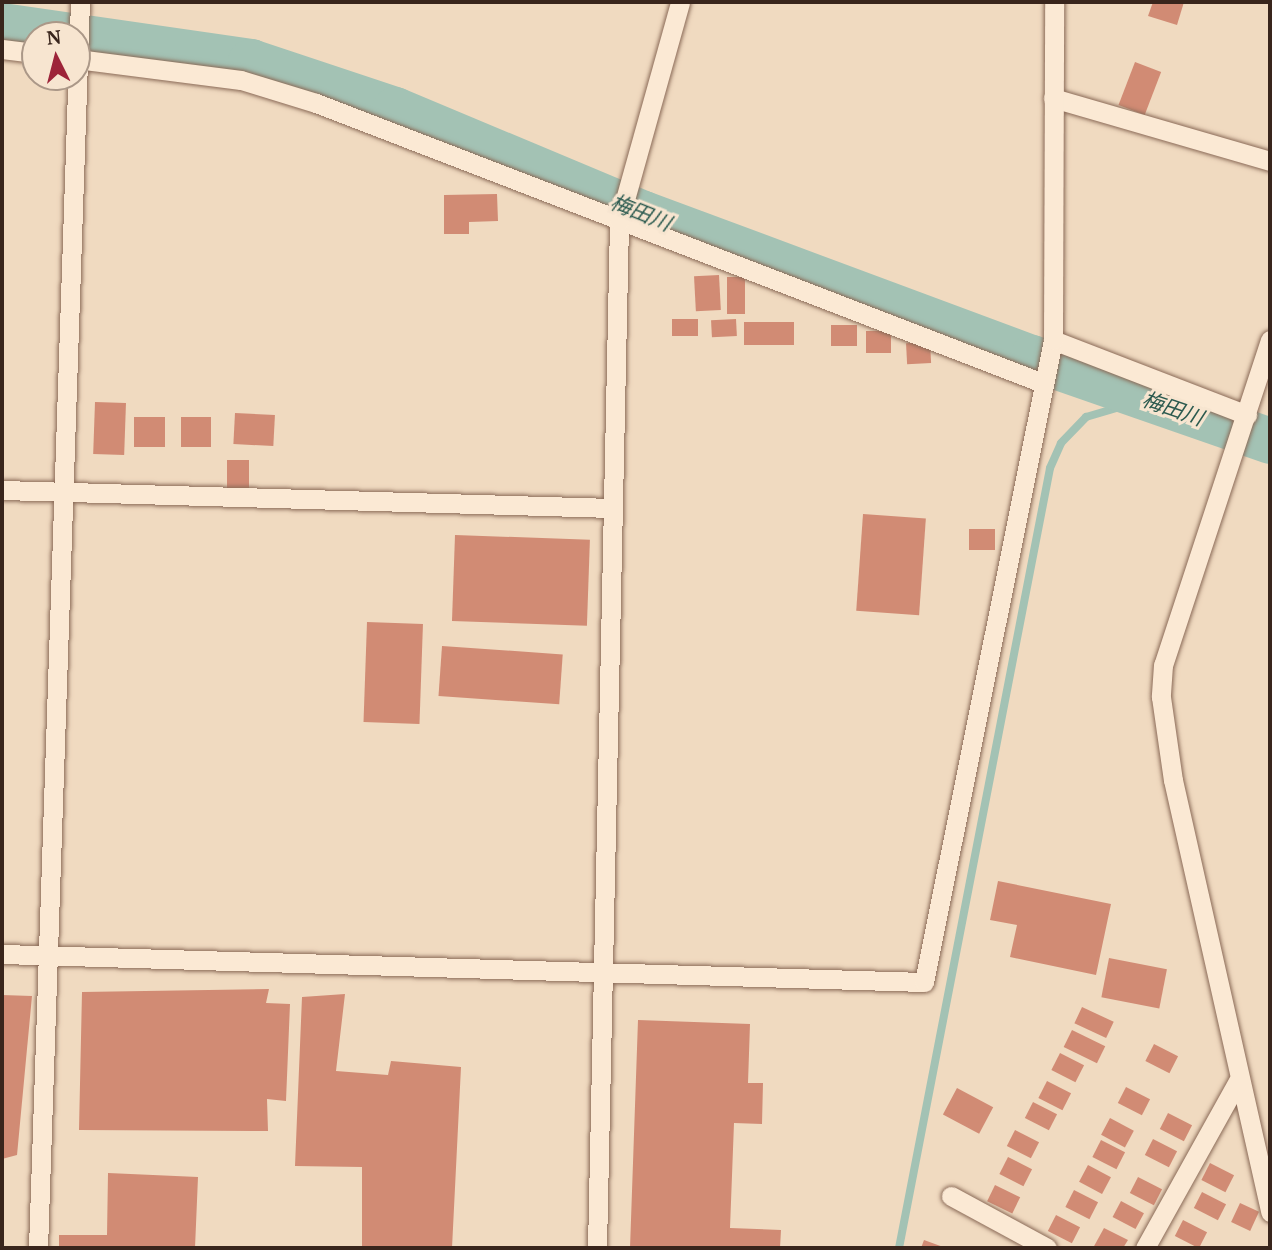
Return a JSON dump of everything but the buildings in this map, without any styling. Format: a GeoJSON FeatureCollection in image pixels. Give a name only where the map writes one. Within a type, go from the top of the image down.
{"type":"FeatureCollection","features":[{"type":"Feature","properties":{"kind":"street"},"geometry":{"type":"LineString","coordinates":[[79,21],[80,2]]}},
{"type":"Feature","properties":{"kind":"street"},"geometry":{"type":"LineString","coordinates":[[597,1248],[600,975],[619,221],[680,2]]}},
{"type":"Feature","properties":{"kind":"street"},"geometry":{"type":"LineString","coordinates":[[2,954],[600,975],[924,982],[1040,382],[1053,340],[1054,2]]}},
{"type":"Feature","properties":{"kind":"street"},"geometry":{"type":"LineString","coordinates":[[2,49],[21,51]]}},
{"type":"Feature","properties":{"kind":"street"},"geometry":{"type":"LineString","coordinates":[[91,61],[241,80],[291,95],[1040,382]]}},
{"type":"Feature","properties":{"kind":"street"},"geometry":{"type":"LineString","coordinates":[[38,1248],[77,91]]}},
{"type":"Feature","properties":{"kind":"street"},"geometry":{"type":"LineString","coordinates":[[1053,98],[1270,162]]}},
{"type":"Feature","properties":{"kind":"street"},"geometry":{"type":"LineString","coordinates":[[1053,340],[1247,415]]}},
{"type":"Feature","properties":{"kind":"street"},"geometry":{"type":"LineString","coordinates":[[1270,340],[1233,460],[1163,665],[1161,697],[1238,1081],[1270,1212]]}},
{"type":"Feature","properties":{"kind":"street"},"geometry":{"type":"LineString","coordinates":[[2,490],[611,508]]}},
{"type":"Feature","properties":{"kind":"street"},"geometry":{"type":"LineString","coordinates":[[1144,1248],[1238,1081]]}},
{"type":"Feature","properties":{"kind":"street"},"geometry":{"type":"LineString","coordinates":[[951,1196],[1047,1248]]}},
{"type":"Feature","properties":{"kind":"waterway","name":"梅田川"},"geometry":{"type":"LineString","coordinates":[[2,26],[251,62],[395,110],[644,214],[1032,358],[1270,441]]}},
{"type":"Feature","properties":{"kind":"waterway"},"geometry":{"type":"LineString","coordinates":[[899,1248],[1050,468],[1061,443],[1086,417],[1137,402],[1165,403]]}}]}
